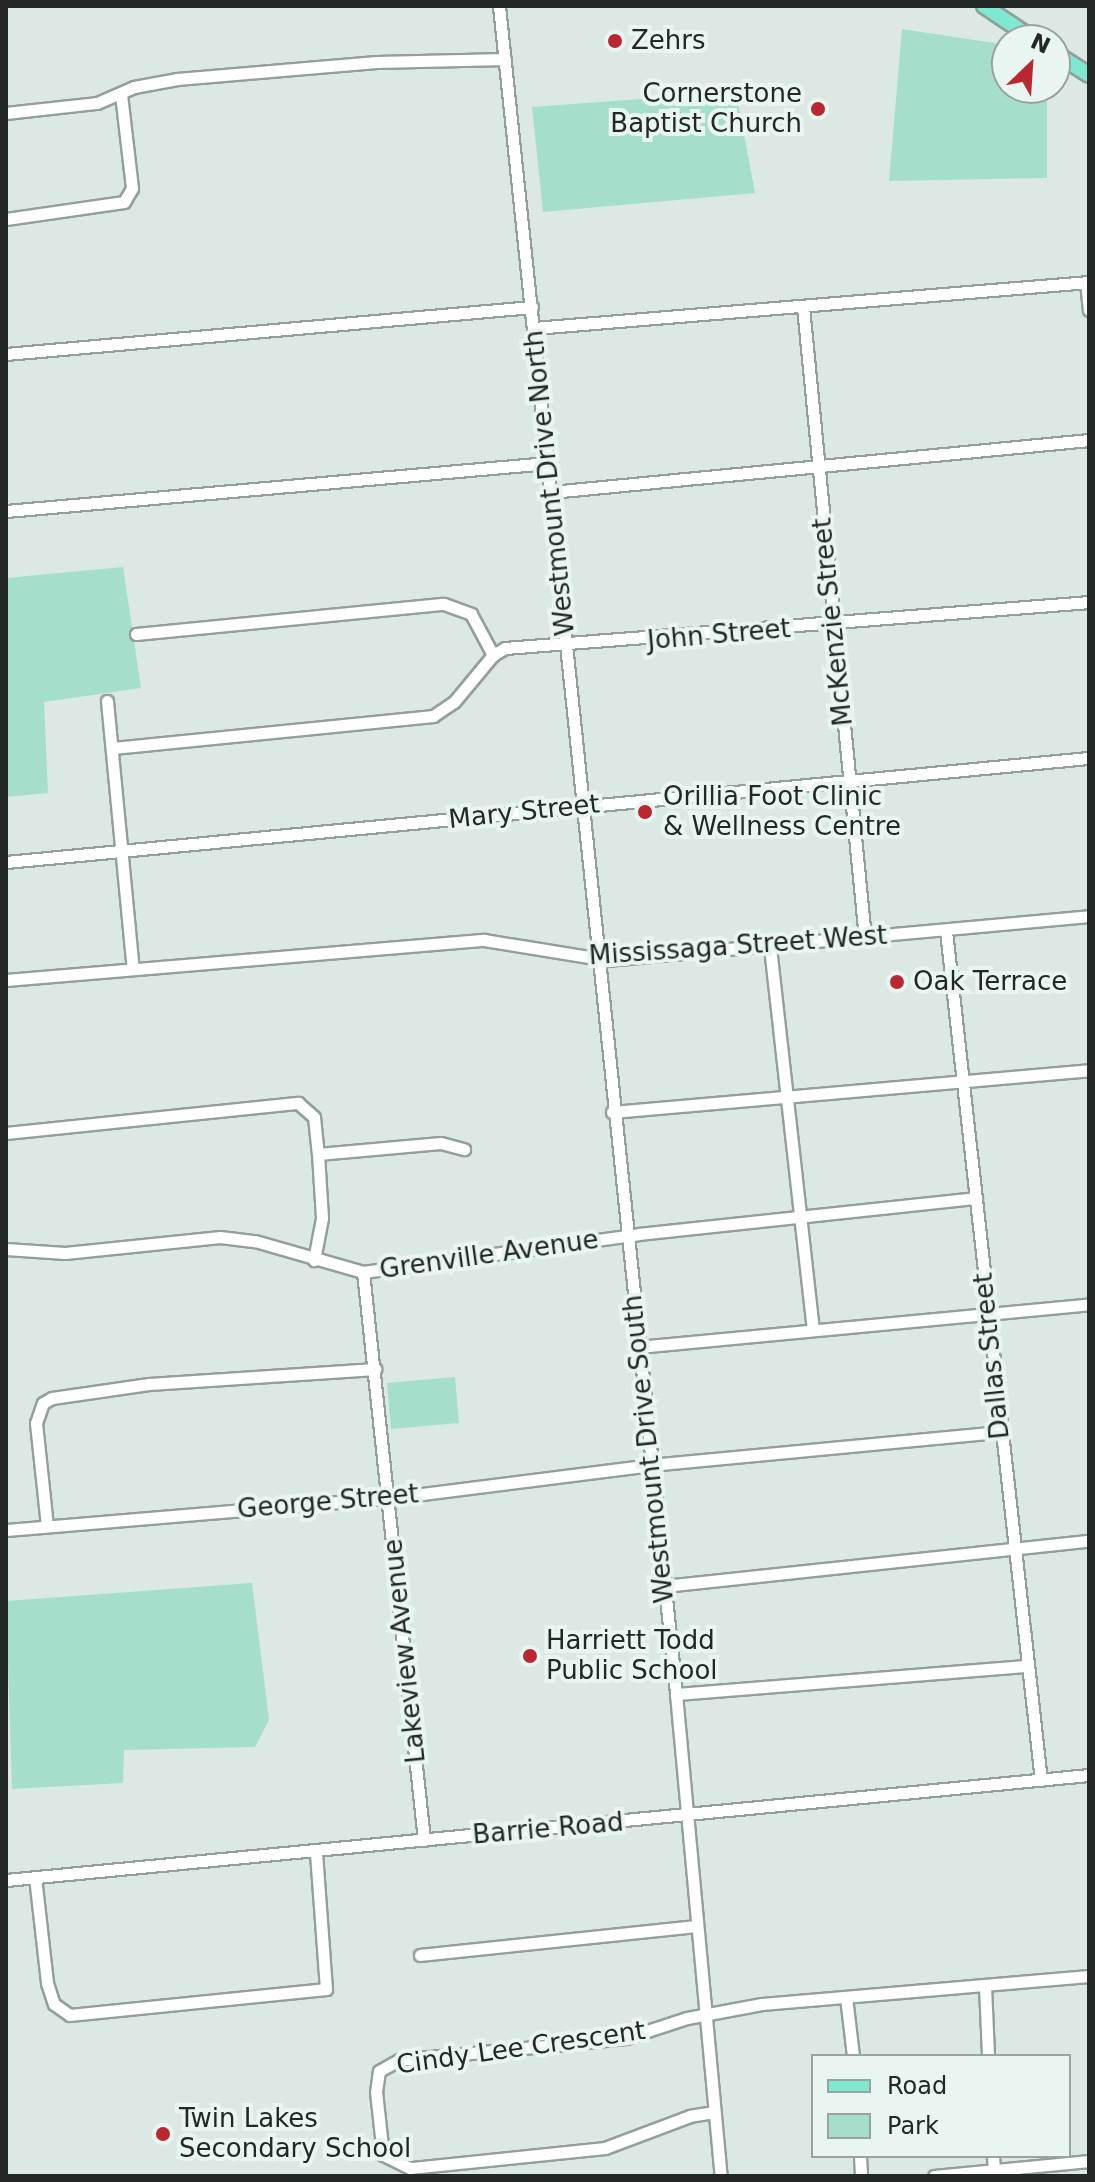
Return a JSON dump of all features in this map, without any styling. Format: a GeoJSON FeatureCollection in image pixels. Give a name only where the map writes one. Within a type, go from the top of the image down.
{"type":"FeatureCollection","features":[{"type":"Feature","properties":{"kind":"main road"},"geometry":{"type":"LineString","coordinates":[[984,6],[1011,24]]}},
{"type":"Feature","properties":{"kind":"main road"},"geometry":{"type":"LineString","coordinates":[[1071,63],[1089,75]]}},
{"type":"Feature","properties":{"kind":"street","name":"Westmount Drive North"},"geometry":{"type":"LineString","coordinates":[[499,6],[584,807],[597,960]]}},
{"type":"Feature","properties":{"kind":"street"},"geometry":{"type":"LineString","coordinates":[[6,113],[83,105],[177,79],[376,62],[505,59]]}},
{"type":"Feature","properties":{"kind":"street"},"geometry":{"type":"LineString","coordinates":[[6,219],[124,202],[132,188],[121,94]]}},
{"type":"Feature","properties":{"kind":"street"},"geometry":{"type":"LineString","coordinates":[[534,328],[1088,282],[1089,310]]}},
{"type":"Feature","properties":{"kind":"street"},"geometry":{"type":"LineString","coordinates":[[6,354],[532,307]]}},
{"type":"Feature","properties":{"kind":"street","name":"McKenzie Street"},"geometry":{"type":"LineString","coordinates":[[803,307],[816,467],[865,938]]}},
{"type":"Feature","properties":{"kind":"street"},"geometry":{"type":"LineString","coordinates":[[551,492],[1089,440]]}},
{"type":"Feature","properties":{"kind":"street"},"geometry":{"type":"LineString","coordinates":[[6,511],[548,463]]}},
{"type":"Feature","properties":{"kind":"street","name":"John Street"},"geometry":{"type":"LineString","coordinates":[[493,655],[521,646],[567,646],[1089,602]]}},
{"type":"Feature","properties":{"kind":"street"},"geometry":{"type":"LineString","coordinates":[[113,748],[433,716],[454,702],[493,655],[471,614],[444,604],[136,634]]}},
{"type":"Feature","properties":{"kind":"street"},"geometry":{"type":"LineString","coordinates":[[107,701],[133,969]]}},
{"type":"Feature","properties":{"kind":"street","name":"Mary Street"},"geometry":{"type":"LineString","coordinates":[[6,862],[1089,758]]}},
{"type":"Feature","properties":{"kind":"street","name":"Mississaga Street West"},"geometry":{"type":"LineString","coordinates":[[6,980],[484,940],[597,960],[770,947],[1089,916]]}},
{"type":"Feature","properties":{"kind":"street","name":"Dallas Street"},"geometry":{"type":"LineString","coordinates":[[946,931],[1041,1780]]}},
{"type":"Feature","properties":{"kind":"street"},"geometry":{"type":"LineString","coordinates":[[770,947],[813,1329]]}},
{"type":"Feature","properties":{"kind":"street","name":"Westmount Drive South"},"geometry":{"type":"LineString","coordinates":[[597,960],[665,1586],[676,1694],[683,1817],[721,2176]]}},
{"type":"Feature","properties":{"kind":"street"},"geometry":{"type":"LineString","coordinates":[[612,1112],[1089,1070]]}},
{"type":"Feature","properties":{"kind":"street"},"geometry":{"type":"LineString","coordinates":[[6,1133],[298,1103],[314,1117],[318,1154],[322,1218],[314,1260]]}},
{"type":"Feature","properties":{"kind":"street"},"geometry":{"type":"LineString","coordinates":[[318,1154],[441,1143],[464,1149]]}},
{"type":"Feature","properties":{"kind":"street","name":"Grenville Avenue"},"geometry":{"type":"LineString","coordinates":[[6,1249],[65,1253],[220,1237],[255,1241],[363,1272],[626,1236],[976,1198]]}},
{"type":"Feature","properties":{"kind":"street","name":"Lakeview Avenue"},"geometry":{"type":"LineString","coordinates":[[363,1272],[390,1498],[424,1840]]}},
{"type":"Feature","properties":{"kind":"street"},"geometry":{"type":"LineString","coordinates":[[638,1347],[1089,1304]]}},
{"type":"Feature","properties":{"kind":"street"},"geometry":{"type":"LineString","coordinates":[[47,1526],[36,1423],[43,1403],[63,1394],[376,1369]]}},
{"type":"Feature","properties":{"kind":"street","name":"George Street"},"geometry":{"type":"LineString","coordinates":[[6,1530],[390,1498],[650,1465],[1000,1432]]}},
{"type":"Feature","properties":{"kind":"street"},"geometry":{"type":"LineString","coordinates":[[665,1586],[1089,1541]]}},
{"type":"Feature","properties":{"kind":"street"},"geometry":{"type":"LineString","coordinates":[[676,1694],[1026,1666]]}},
{"type":"Feature","properties":{"kind":"street","name":"Barrie Road"},"geometry":{"type":"LineString","coordinates":[[6,1880],[316,1853],[1089,1775]]}},
{"type":"Feature","properties":{"kind":"street"},"geometry":{"type":"LineString","coordinates":[[35,1877],[47,1983],[54,2004],[70,2015],[326,1989],[316,1853]]}},
{"type":"Feature","properties":{"kind":"street"},"geometry":{"type":"LineString","coordinates":[[420,1955],[695,1926]]}},
{"type":"Feature","properties":{"kind":"street"},"geometry":{"type":"LineString","coordinates":[[705,2015],[846,1997],[1089,1976]]}},
{"type":"Feature","properties":{"kind":"street"},"geometry":{"type":"LineString","coordinates":[[985,1986],[988,2054]]}},
{"type":"Feature","properties":{"kind":"street"},"geometry":{"type":"LineString","coordinates":[[846,1997],[853,2054]]}},
{"type":"Feature","properties":{"kind":"street","name":"Cindy Lee Crescent"},"geometry":{"type":"LineString","coordinates":[[705,2015],[595,2043],[399,2060],[379,2071],[380,2143],[391,2163],[443,2166],[605,2148],[690,2116],[714,2112]]}},
{"type":"Feature","properties":{"kind":"street"},"geometry":{"type":"LineString","coordinates":[[993,2158],[994,2169]]}},
{"type":"Feature","properties":{"kind":"street"},"geometry":{"type":"LineString","coordinates":[[934,2176],[1089,2161]]}},
{"type":"Feature","properties":{"kind":"green space"},"geometry":{"type":"Polygon","coordinates":[[[902,29],[991,43],[991,104],[1047,104],[1047,178],[889,181],[902,29]]]}},
{"type":"Feature","properties":{"kind":"green space"},"geometry":{"type":"Polygon","coordinates":[[[736,92],[755,193],[543,212],[532,107],[736,92]]]}},
{"type":"Feature","properties":{"kind":"green space"},"geometry":{"type":"Polygon","coordinates":[[[123,567],[141,688],[44,702],[48,793],[6,797],[6,578],[123,567]]]}},
{"type":"Feature","properties":{"kind":"green space"},"geometry":{"type":"Polygon","coordinates":[[[455,1377],[459,1423],[391,1429],[387,1383],[455,1377]]]}},
{"type":"Feature","properties":{"kind":"green space"},"geometry":{"type":"Polygon","coordinates":[[[252,1583],[269,1720],[255,1747],[124,1750],[123,1783],[12,1789],[6,1601],[252,1583]]]}},
{"type":"Feature","properties":{"kind":"place","name":"Zehrs"},"geometry":{"type":"Point","coordinates":[615,41]}},
{"type":"Feature","properties":{"kind":"place","name":"Cornerstone Baptist Church"},"geometry":{"type":"Point","coordinates":[818,109]}},
{"type":"Feature","properties":{"kind":"place","name":"Orillia Foot Clinic & Wellness Centre"},"geometry":{"type":"Point","coordinates":[645,812]}},
{"type":"Feature","properties":{"kind":"place","name":"Oak Terrace"},"geometry":{"type":"Point","coordinates":[897,982]}},
{"type":"Feature","properties":{"kind":"place","name":"Harriett Todd Public School"},"geometry":{"type":"Point","coordinates":[530,1656]}},
{"type":"Feature","properties":{"kind":"place","name":"Twin Lakes Secondary School"},"geometry":{"type":"Point","coordinates":[163,2134]}}]}
